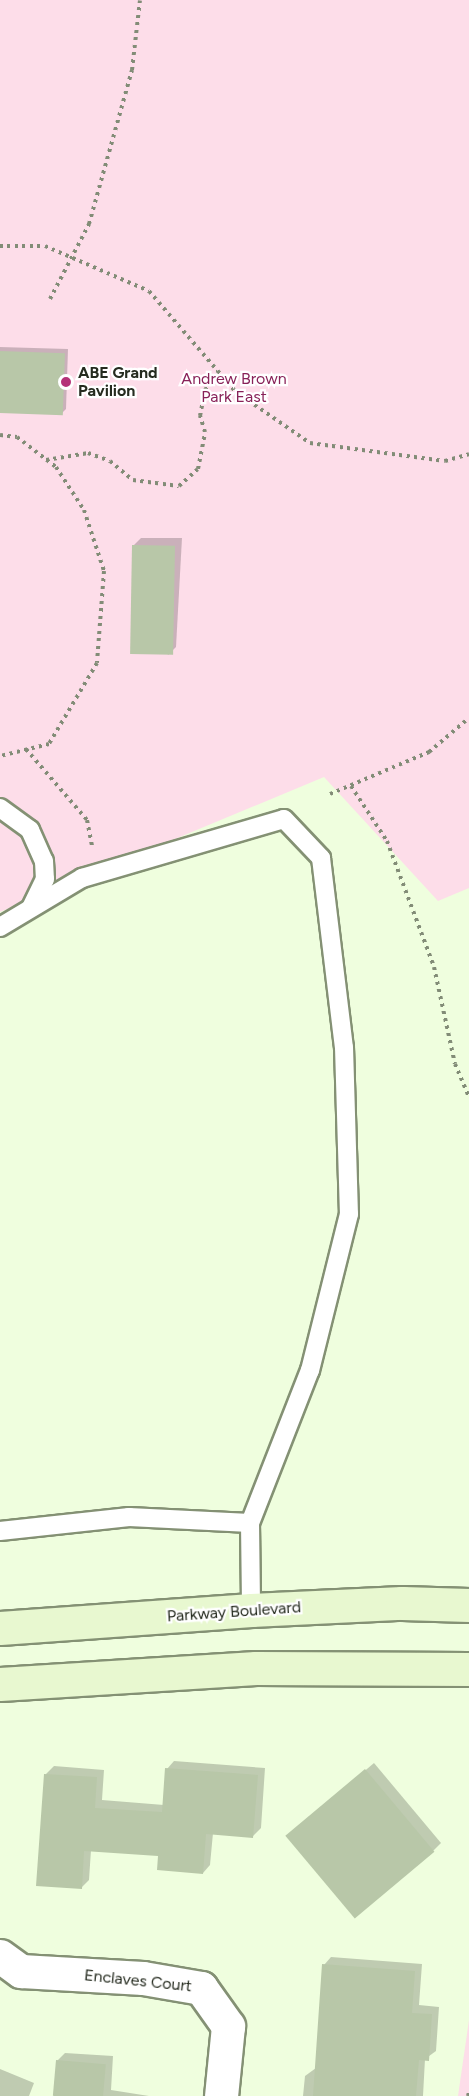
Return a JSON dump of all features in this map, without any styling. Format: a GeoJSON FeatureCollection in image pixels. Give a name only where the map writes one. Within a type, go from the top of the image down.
{"type":"FeatureCollection","features":[{"type":"Feature","properties":{"kind":"street","name":"Parkway Boulevard"},"geometry":{"type":"LineString","coordinates":[[0,1628],[251,1610],[402,1603],[469,1605]]}},
{"type":"Feature","properties":{"kind":"street"},"geometry":{"type":"LineString","coordinates":[[0,1683],[256,1668],[469,1669]]}},
{"type":"Feature","properties":{"kind":"street","name":"Enclaves Court"},"geometry":{"type":"LineString","coordinates":[[0,1956],[21,1971],[143,1978],[201,1988],[228,2026],[221,2096]]}},
{"type":"Feature","properties":{"kind":"lane"},"geometry":{"type":"LineString","coordinates":[[0,808],[30,830],[44,861],[45,879],[31,908]]}},
{"type":"Feature","properties":{"kind":"lane"},"geometry":{"type":"LineString","coordinates":[[0,927],[82,878],[284,819],[321,858],[344,1047],[349,1214],[310,1370],[250,1522],[251,1610]]}},
{"type":"Feature","properties":{"kind":"lane"},"geometry":{"type":"LineString","coordinates":[[0,1532],[129,1517],[250,1522]]}},
{"type":"Feature","properties":{"kind":"path"},"geometry":{"type":"LineString","coordinates":[[50,299],[89,224],[132,70],[140,0]]}},
{"type":"Feature","properties":{"kind":"path"},"geometry":{"type":"LineString","coordinates":[[0,246],[45,246],[149,291],[236,392],[310,443],[445,461],[469,454]]}},
{"type":"Feature","properties":{"kind":"path"},"geometry":{"type":"LineString","coordinates":[[46,460],[88,453],[110,461],[133,480],[179,486],[198,469],[205,432],[200,416],[203,399],[218,371]]}},
{"type":"Feature","properties":{"kind":"path"},"geometry":{"type":"LineString","coordinates":[[0,435],[17,438],[56,467],[84,510],[104,571],[97,663],[49,744],[0,756]]}},
{"type":"Feature","properties":{"kind":"path"},"geometry":{"type":"LineString","coordinates":[[330,794],[429,752],[469,718]]}},
{"type":"Feature","properties":{"kind":"path"},"geometry":{"type":"LineString","coordinates":[[27,749],[87,820],[96,874]]}},
{"type":"Feature","properties":{"kind":"path"},"geometry":{"type":"LineString","coordinates":[[351,786],[387,841],[434,967],[455,1064],[469,1097]]}},
{"type":"Feature","properties":{"kind":"green space","name":"Andrew Brown Park East"},"geometry":{"type":"Polygon","coordinates":[[[0,0],[469,0],[469,888],[438,901],[324,777],[0,912],[0,0]]]}},
{"type":"Feature","properties":{"kind":"green space"},"geometry":{"type":"Polygon","coordinates":[[[469,2020],[469,2096],[458,2096],[469,2020]]]}},
{"type":"Feature","properties":{"kind":"building","name":"ABE Grand Pavilion"},"geometry":{"type":"Polygon","coordinates":[[[0,351],[65,353],[63,415],[0,413],[0,351]]]}},
{"type":"Feature","properties":{"kind":"building"},"geometry":{"type":"Polygon","coordinates":[[[132,545],[175,546],[173,655],[130,654],[132,545]]]}},
{"type":"Feature","properties":{"kind":"building"},"geometry":{"type":"Polygon","coordinates":[[[165,1768],[258,1775],[253,1838],[206,1834],[203,1874],[157,1870],[158,1856],[84,1851],[82,1889],[36,1886],[44,1774],[97,1777],[95,1808],[162,1812],[165,1768]]]}},
{"type":"Feature","properties":{"kind":"building"},"geometry":{"type":"Polygon","coordinates":[[[365,1769],[434,1852],[355,1919],[285,1836],[365,1769]]]}},
{"type":"Feature","properties":{"kind":"building"},"geometry":{"type":"Polygon","coordinates":[[[322,1964],[415,1971],[412,2013],[432,2014],[429,2061],[419,2060],[416,2096],[313,2096],[322,1964]]]}},
{"type":"Feature","properties":{"kind":"building"},"geometry":{"type":"Polygon","coordinates":[[[56,2060],[106,2064],[103,2096],[53,2096],[56,2060]]]}},
{"type":"Feature","properties":{"kind":"place","name":"ABE Grand Pavilion"},"geometry":{"type":"Point","coordinates":[66,382]}}]}
